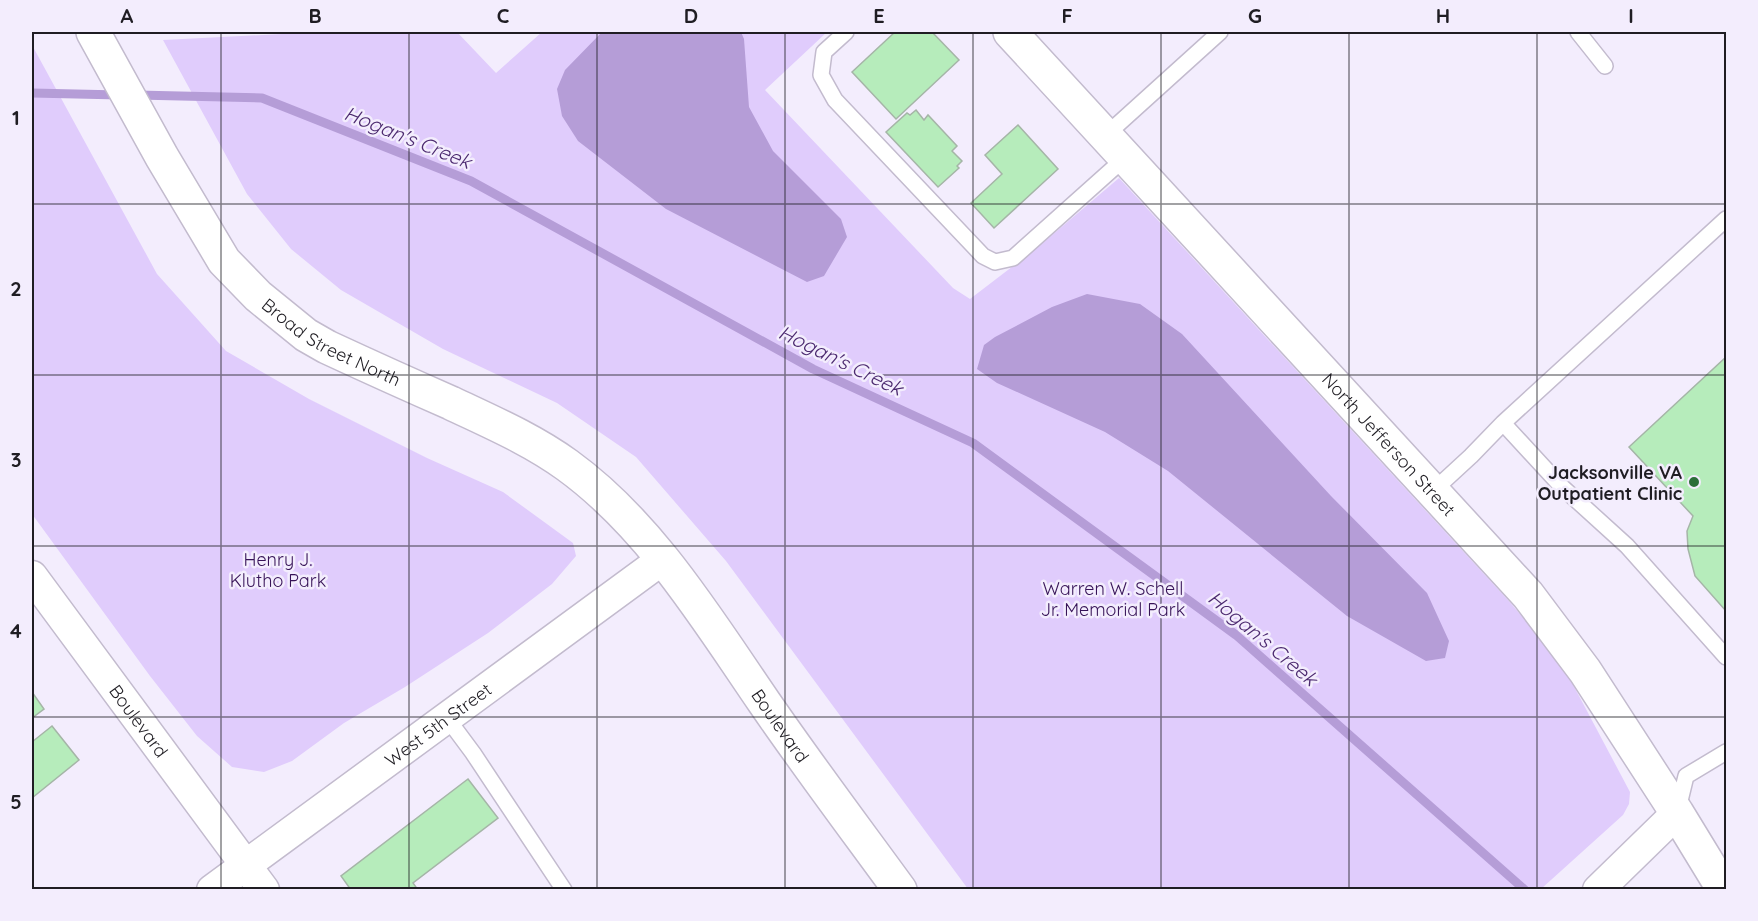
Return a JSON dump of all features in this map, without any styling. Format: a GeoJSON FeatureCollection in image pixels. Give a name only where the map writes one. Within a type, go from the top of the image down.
{"type":"FeatureCollection","features":[{"type":"Feature","properties":{"kind":"main road","name":"Broad Street North"},"geometry":{"type":"LineString","coordinates":[[93,32],[162,157],[224,261],[258,296],[290,322],[327,347],[519,434],[567,465],[618,508],[663,559]]}},
{"type":"Feature","properties":{"kind":"main road","name":"North Jefferson Street"},"geometry":{"type":"LineString","coordinates":[[1010,32],[1528,595],[1585,671],[1724,890]]}},
{"type":"Feature","properties":{"kind":"main road","name":"Boulevard"},"geometry":{"type":"LineString","coordinates":[[663,559],[811,770],[900,890]]}},
{"type":"Feature","properties":{"kind":"street","name":"West 5th Street"},"geometry":{"type":"LineString","coordinates":[[212,890],[663,559]]}},
{"type":"Feature","properties":{"kind":"street","name":"Boulevard"},"geometry":{"type":"LineString","coordinates":[[32,576],[248,864],[264,890]]}},
{"type":"Feature","properties":{"kind":"street"},"geometry":{"type":"LineString","coordinates":[[1598,890],[1677,813]]}},
{"type":"Feature","properties":{"kind":"lane"},"geometry":{"type":"LineString","coordinates":[[846,32],[824,52],[821,75],[834,100],[983,256],[995,262],[1013,258],[1220,32]]}},
{"type":"Feature","properties":{"kind":"lane"},"geometry":{"type":"LineString","coordinates":[[1578,32],[1605,66]]}},
{"type":"Feature","properties":{"kind":"lane"},"geometry":{"type":"LineString","coordinates":[[1433,491],[1472,456],[1503,423],[1726,219]]}},
{"type":"Feature","properties":{"kind":"lane"},"geometry":{"type":"LineString","coordinates":[[1503,423],[1562,487],[1627,546],[1726,657]]}},
{"type":"Feature","properties":{"kind":"lane"},"geometry":{"type":"LineString","coordinates":[[447,718],[564,890]]}},
{"type":"Feature","properties":{"kind":"lane"},"geometry":{"type":"LineString","coordinates":[[1677,813],[1686,776],[1726,752]]}},
{"type":"Feature","properties":{"kind":"green space","name":"Warren W. Schell Jr. Memorial Park"},"geometry":{"type":"Polygon","coordinates":[[[286,32],[457,32],[496,73],[542,32],[827,32],[765,90],[953,288],[970,299],[1038,247],[1119,178],[1508,600],[1561,662],[1630,792],[1629,804],[1623,815],[1541,889],[968,889],[726,561],[636,457],[557,403],[443,349],[341,290],[291,249],[247,194],[163,40],[286,32]]]}},
{"type":"Feature","properties":{"kind":"green space","name":"Henry J. Klutho Park"},"geometry":{"type":"Polygon","coordinates":[[[32,45],[157,274],[226,351],[309,399],[427,458],[503,492],[573,543],[576,556],[552,584],[488,633],[405,687],[344,723],[292,761],[264,772],[232,767],[197,736],[150,676],[32,514],[32,45]]]}},
{"type":"Feature","properties":{"kind":"shaded area"},"geometry":{"type":"Polygon","coordinates":[[[602,32],[741,32],[744,39],[749,107],[773,151],[841,219],[847,237],[824,276],[807,282],[666,209],[578,141],[562,116],[557,89],[565,70],[602,32]]]}},
{"type":"Feature","properties":{"kind":"shaded area"},"geometry":{"type":"Polygon","coordinates":[[[1087,294],[1140,304],[1182,334],[1331,496],[1427,593],[1449,641],[1445,658],[1426,661],[1347,616],[1168,471],[1105,432],[997,383],[977,369],[984,345],[995,337],[1052,307],[1087,294]]]}},
{"type":"Feature","properties":{"kind":"building"},"geometry":{"type":"Polygon","coordinates":[[[895,32],[932,32],[959,60],[896,119],[852,72],[895,32]]]}},
{"type":"Feature","properties":{"kind":"building"},"geometry":{"type":"Polygon","coordinates":[[[916,110],[924,120],[928,115],[957,146],[952,151],[962,161],[957,166],[959,168],[938,187],[886,132],[907,113],[910,115],[916,110]]]}},
{"type":"Feature","properties":{"kind":"building"},"geometry":{"type":"Polygon","coordinates":[[[1018,125],[1058,169],[994,228],[971,203],[1002,174],[985,155],[1018,125]]]}},
{"type":"Feature","properties":{"kind":"building","name":"Jacksonville VA Outpatient Clinic"},"geometry":{"type":"Polygon","coordinates":[[[1726,357],[1726,611],[1695,576],[1688,549],[1687,531],[1693,516],[1629,447],[1726,357]]]}},
{"type":"Feature","properties":{"kind":"building"},"geometry":{"type":"Polygon","coordinates":[[[32,692],[44,709],[32,718],[32,692]]]}},
{"type":"Feature","properties":{"kind":"building"},"geometry":{"type":"Polygon","coordinates":[[[52,726],[79,760],[32,798],[32,742],[52,726]]]}},
{"type":"Feature","properties":{"kind":"building"},"geometry":{"type":"Polygon","coordinates":[[[468,779],[498,818],[413,883],[418,890],[351,890],[341,876],[468,779]]]}},
{"type":"Feature","properties":{"kind":"waterway","name":"Hogan's Creek"},"geometry":{"type":"LineString","coordinates":[[32,93],[120,95]]}},
{"type":"Feature","properties":{"kind":"waterway","name":"Hogan's Creek"},"geometry":{"type":"LineString","coordinates":[[137,95],[262,98],[471,181],[813,369],[973,443],[1236,635],[1525,890]]}},
{"type":"Feature","properties":{"kind":"place","name":"Jacksonville VA Outpatient Clinic"},"geometry":{"type":"Point","coordinates":[1694,482]}}]}
